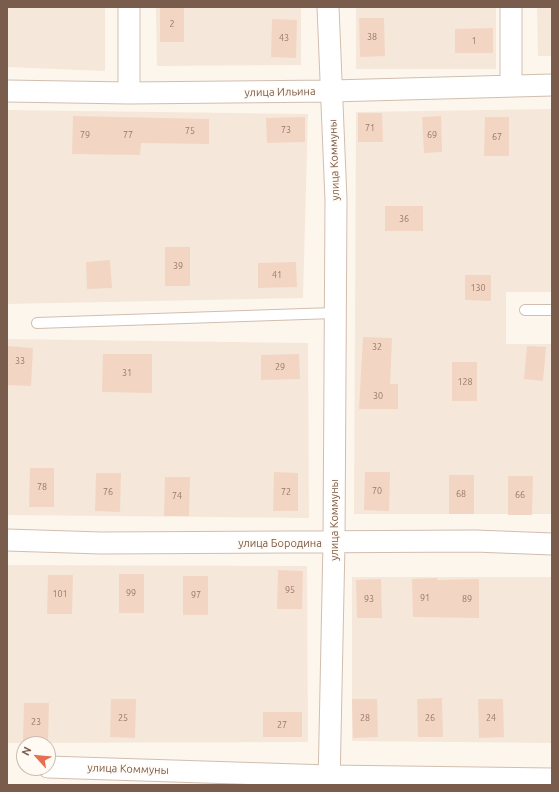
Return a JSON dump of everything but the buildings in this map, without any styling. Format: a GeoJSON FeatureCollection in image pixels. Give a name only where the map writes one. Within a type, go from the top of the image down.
{"type":"FeatureCollection","features":[{"type":"Feature","properties":{"kind":"street"},"geometry":{"type":"LineString","coordinates":[[129,7],[129,93]]}},
{"type":"Feature","properties":{"kind":"street","name":"улица Коммуны"},"geometry":{"type":"LineString","coordinates":[[328,7],[336,200],[334,313],[334,543],[329,780]]}},
{"type":"Feature","properties":{"kind":"street"},"geometry":{"type":"LineString","coordinates":[[511,7],[511,85]]}},
{"type":"Feature","properties":{"kind":"street","name":"улица Ильина"},"geometry":{"type":"LineString","coordinates":[[7,91],[129,93],[332,91],[552,85]]}},
{"type":"Feature","properties":{"kind":"street","name":"улица Бородина"},"geometry":{"type":"LineString","coordinates":[[7,540],[101,543],[334,543],[475,541],[552,544]]}},
{"type":"Feature","properties":{"kind":"street","name":"улица Коммуны"},"geometry":{"type":"LineString","coordinates":[[56,767],[329,780],[552,779]]}},
{"type":"Feature","properties":{"kind":"lane"},"geometry":{"type":"LineString","coordinates":[[525,310],[552,310]]}},
{"type":"Feature","properties":{"kind":"lane"},"geometry":{"type":"LineString","coordinates":[[37,323],[334,313]]}},
{"type":"Feature","properties":{"kind":"shaded area"},"geometry":{"type":"Polygon","coordinates":[[[7,7],[105,7],[105,71],[7,67],[7,7]]]}},
{"type":"Feature","properties":{"kind":"shaded area"},"geometry":{"type":"Polygon","coordinates":[[[156,7],[301,7],[301,65],[157,66],[156,7]]]}},
{"type":"Feature","properties":{"kind":"shaded area"},"geometry":{"type":"Polygon","coordinates":[[[356,7],[496,7],[496,69],[356,69],[356,7]]]}},
{"type":"Feature","properties":{"kind":"shaded area"},"geometry":{"type":"Polygon","coordinates":[[[537,7],[552,7],[552,56],[538,56],[537,7]]]}},
{"type":"Feature","properties":{"kind":"shaded area"},"geometry":{"type":"Polygon","coordinates":[[[552,109],[552,292],[506,292],[506,344],[552,344],[552,514],[354,514],[356,112],[552,109]]]}},
{"type":"Feature","properties":{"kind":"shaded area"},"geometry":{"type":"Polygon","coordinates":[[[7,110],[308,114],[303,298],[7,304],[7,110]]]}},
{"type":"Feature","properties":{"kind":"shaded area"},"geometry":{"type":"Polygon","coordinates":[[[7,339],[308,343],[309,518],[7,515],[7,339]]]}},
{"type":"Feature","properties":{"kind":"shaded area"},"geometry":{"type":"Polygon","coordinates":[[[7,565],[307,566],[308,742],[56,743],[56,736],[16,736],[16,743],[7,743],[7,565]]]}},
{"type":"Feature","properties":{"kind":"shaded area"},"geometry":{"type":"Polygon","coordinates":[[[352,577],[552,577],[552,743],[352,741],[352,577]]]}}]}
